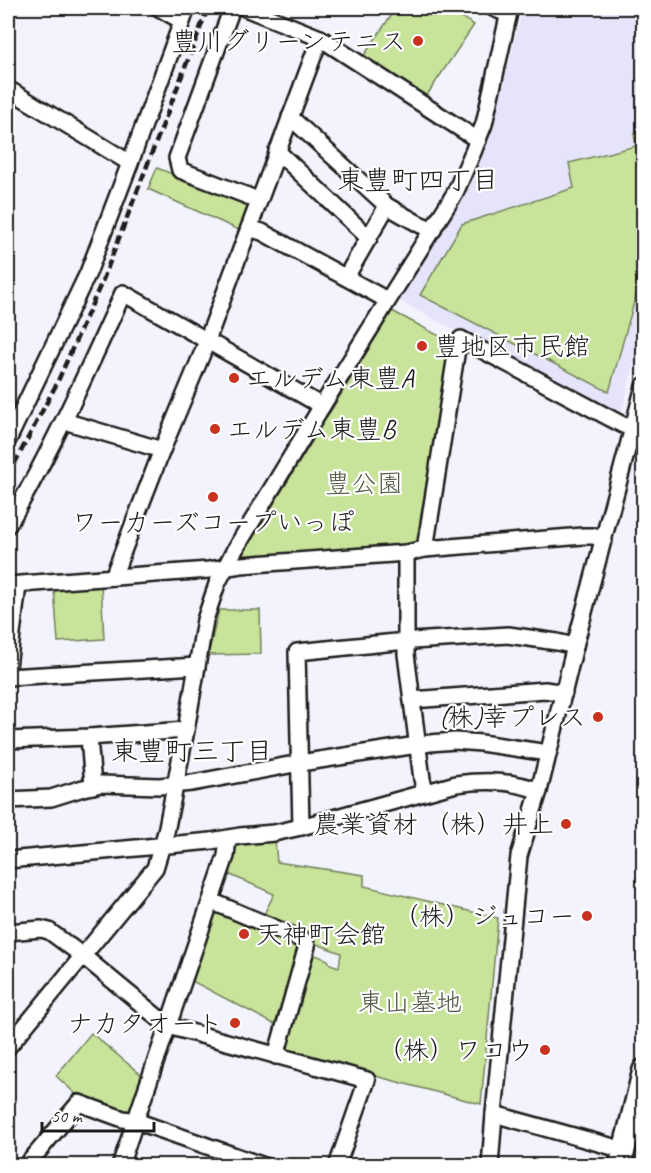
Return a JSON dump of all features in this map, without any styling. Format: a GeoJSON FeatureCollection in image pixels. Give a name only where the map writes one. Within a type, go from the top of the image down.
{"type":"FeatureCollection","features":[{"type":"Feature","properties":{"kind":"highway"},"geometry":{"type":"LineString","coordinates":[[622,1158],[644,1070]]}},
{"type":"Feature","properties":{"kind":"street"},"geometry":{"type":"LineString","coordinates":[[8,440],[88,273],[184,14],[159,8]]}},
{"type":"Feature","properties":{"kind":"street"},"geometry":{"type":"LineString","coordinates":[[232,8],[177,158],[180,170],[258,200]]}},
{"type":"Feature","properties":{"kind":"street"},"geometry":{"type":"LineString","coordinates":[[244,8],[320,38],[478,140]]}},
{"type":"Feature","properties":{"kind":"street"},"geometry":{"type":"LineString","coordinates":[[8,1047],[155,868],[163,845],[176,784],[206,620],[217,584],[322,406],[455,193],[483,124],[509,11],[493,8]]}},
{"type":"Feature","properties":{"kind":"street"},"geometry":{"type":"LineString","coordinates":[[113,577],[206,340],[320,38]]}},
{"type":"Feature","properties":{"kind":"street"},"geometry":{"type":"LineString","coordinates":[[8,88],[130,164]]}},
{"type":"Feature","properties":{"kind":"street"},"geometry":{"type":"LineString","coordinates":[[290,117],[387,207],[433,230]]}},
{"type":"Feature","properties":{"kind":"street"},"geometry":{"type":"LineString","coordinates":[[278,152],[369,238]]}},
{"type":"Feature","properties":{"kind":"street"},"geometry":{"type":"LineString","coordinates":[[346,277],[387,207]]}},
{"type":"Feature","properties":{"kind":"street"},"geometry":{"type":"LineString","coordinates":[[249,228],[262,232],[387,300]]}},
{"type":"Feature","properties":{"kind":"street"},"geometry":{"type":"LineString","coordinates":[[8,525],[64,421],[123,293],[322,406]]}},
{"type":"Feature","properties":{"kind":"street"},"geometry":{"type":"LineString","coordinates":[[425,549],[457,349],[461,339],[623,425],[638,430]]}},
{"type":"Feature","properties":{"kind":"street"},"geometry":{"type":"LineString","coordinates":[[490,1166],[519,856],[539,791],[604,539],[638,430],[644,386]]}},
{"type":"Feature","properties":{"kind":"street"},"geometry":{"type":"LineString","coordinates":[[64,421],[162,450]]}},
{"type":"Feature","properties":{"kind":"street"},"geometry":{"type":"LineString","coordinates":[[8,667],[13,585],[209,570],[583,536],[604,539]]}},
{"type":"Feature","properties":{"kind":"street"},"geometry":{"type":"LineString","coordinates":[[406,553],[406,654],[425,792]]}},
{"type":"Feature","properties":{"kind":"street"},"geometry":{"type":"LineString","coordinates":[[301,827],[297,652],[508,635],[575,646]]}},
{"type":"Feature","properties":{"kind":"street"},"geometry":{"type":"LineString","coordinates":[[8,677],[197,666]]}},
{"type":"Feature","properties":{"kind":"street"},"geometry":{"type":"LineString","coordinates":[[412,700],[545,690],[564,693]]}},
{"type":"Feature","properties":{"kind":"street"},"geometry":{"type":"LineString","coordinates":[[8,740],[186,730]]}},
{"type":"Feature","properties":{"kind":"street"},"geometry":{"type":"LineString","coordinates":[[89,737],[93,786]]}},
{"type":"Feature","properties":{"kind":"street"},"geometry":{"type":"LineString","coordinates":[[8,800],[51,798],[101,784],[159,786],[192,783],[418,744],[455,741],[548,753]]}},
{"type":"Feature","properties":{"kind":"street"},"geometry":{"type":"LineString","coordinates":[[8,860],[274,833],[456,784],[495,782],[519,785],[539,791]]}},
{"type":"Feature","properties":{"kind":"street"},"geometry":{"type":"LineString","coordinates":[[120,1166],[226,856],[228,839]]}},
{"type":"Feature","properties":{"kind":"street"},"geometry":{"type":"LineString","coordinates":[[211,901],[303,940],[307,946],[276,1056]]}},
{"type":"Feature","properties":{"kind":"street"},"geometry":{"type":"LineString","coordinates":[[8,932],[41,928],[49,931],[168,1026],[367,1080],[337,1166]]}},
{"type":"Feature","properties":{"kind":"street"},"geometry":{"type":"LineString","coordinates":[[26,1166],[79,1103],[264,1166]]}},
{"type":"Feature","properties":{"kind":"street"},"geometry":{"type":"LineString","coordinates":[[494,1114],[622,1158]]}},
{"type":"Feature","properties":{"kind":"shaded area"},"geometry":{"type":"Polygon","coordinates":[[[523,8],[643,8],[643,328],[622,411],[615,413],[399,301],[453,213],[480,163],[493,125],[523,8]]]}},
{"type":"Feature","properties":{"kind":"green space","name":"豊川グリーンテニス"},"geometry":{"type":"Polygon","coordinates":[[[396,8],[447,8],[474,25],[425,98],[363,57],[396,8]]]}},
{"type":"Feature","properties":{"kind":"green space"},"geometry":{"type":"Polygon","coordinates":[[[643,132],[643,270],[609,392],[420,295],[462,224],[574,188],[569,163],[636,146],[634,134],[643,132]]]}},
{"type":"Feature","properties":{"kind":"green space"},"geometry":{"type":"Polygon","coordinates":[[[157,168],[246,202],[249,209],[241,231],[148,189],[157,168]]]}},
{"type":"Feature","properties":{"kind":"green space","name":"豊公園"},"geometry":{"type":"Polygon","coordinates":[[[392,311],[447,340],[452,347],[421,540],[415,545],[246,560],[243,554],[392,311]]]}},
{"type":"Feature","properties":{"kind":"green space"},"geometry":{"type":"Polygon","coordinates":[[[101,583],[104,639],[58,642],[54,589],[101,583]]]}},
{"type":"Feature","properties":{"kind":"green space"},"geometry":{"type":"Polygon","coordinates":[[[219,610],[260,610],[261,654],[208,655],[219,610]]]}},
{"type":"Feature","properties":{"kind":"green space","name":"東山墓地"},"geometry":{"type":"Polygon","coordinates":[[[275,841],[277,862],[364,875],[364,886],[498,918],[481,1104],[270,1048],[280,1027],[188,979],[214,912],[221,910],[298,943],[301,949],[339,967],[341,953],[314,943],[314,939],[262,918],[274,894],[226,873],[234,850],[239,845],[275,841]]]}},
{"type":"Feature","properties":{"kind":"green space"},"geometry":{"type":"Polygon","coordinates":[[[91,1033],[144,1077],[132,1110],[126,1113],[77,1095],[56,1076],[91,1033]]]}},
{"type":"Feature","properties":{"kind":"railway"},"geometry":{"type":"LineString","coordinates":[[8,476],[57,383],[104,277],[208,8]]}},
{"type":"Feature","properties":{"kind":"place","name":"豊川グリーンテニス"},"geometry":{"type":"Point","coordinates":[418,41]}},
{"type":"Feature","properties":{"kind":"place","name":"豊地区市民館"},"geometry":{"type":"Point","coordinates":[422,346]}},
{"type":"Feature","properties":{"kind":"place","name":"エルデム東豊A"},"geometry":{"type":"Point","coordinates":[234,378]}},
{"type":"Feature","properties":{"kind":"place","name":"エルデム東豊B"},"geometry":{"type":"Point","coordinates":[215,429]}},
{"type":"Feature","properties":{"kind":"place","name":"ワーカーズコープいっぽ"},"geometry":{"type":"Point","coordinates":[213,497]}},
{"type":"Feature","properties":{"kind":"place","name":"(株)幸プレス"},"geometry":{"type":"Point","coordinates":[598,717]}},
{"type":"Feature","properties":{"kind":"place","name":"農業資材 （株）井上"},"geometry":{"type":"Point","coordinates":[566,824]}},
{"type":"Feature","properties":{"kind":"place","name":"（株）ジュコー"},"geometry":{"type":"Point","coordinates":[587,916]}},
{"type":"Feature","properties":{"kind":"place","name":"天神町会館"},"geometry":{"type":"Point","coordinates":[244,934]}},
{"type":"Feature","properties":{"kind":"place","name":"ナカタオート"},"geometry":{"type":"Point","coordinates":[235,1023]}},
{"type":"Feature","properties":{"kind":"place","name":"（株）ワコウ"},"geometry":{"type":"Point","coordinates":[545,1050]}},
{"type":"Feature","properties":{"kind":"district","name":"東豊町四丁目"},"geometry":{"type":"Point","coordinates":[418,180]}},
{"type":"Feature","properties":{"kind":"district","name":"東豊町三丁目"},"geometry":{"type":"Point","coordinates":[192,751]}}]}
